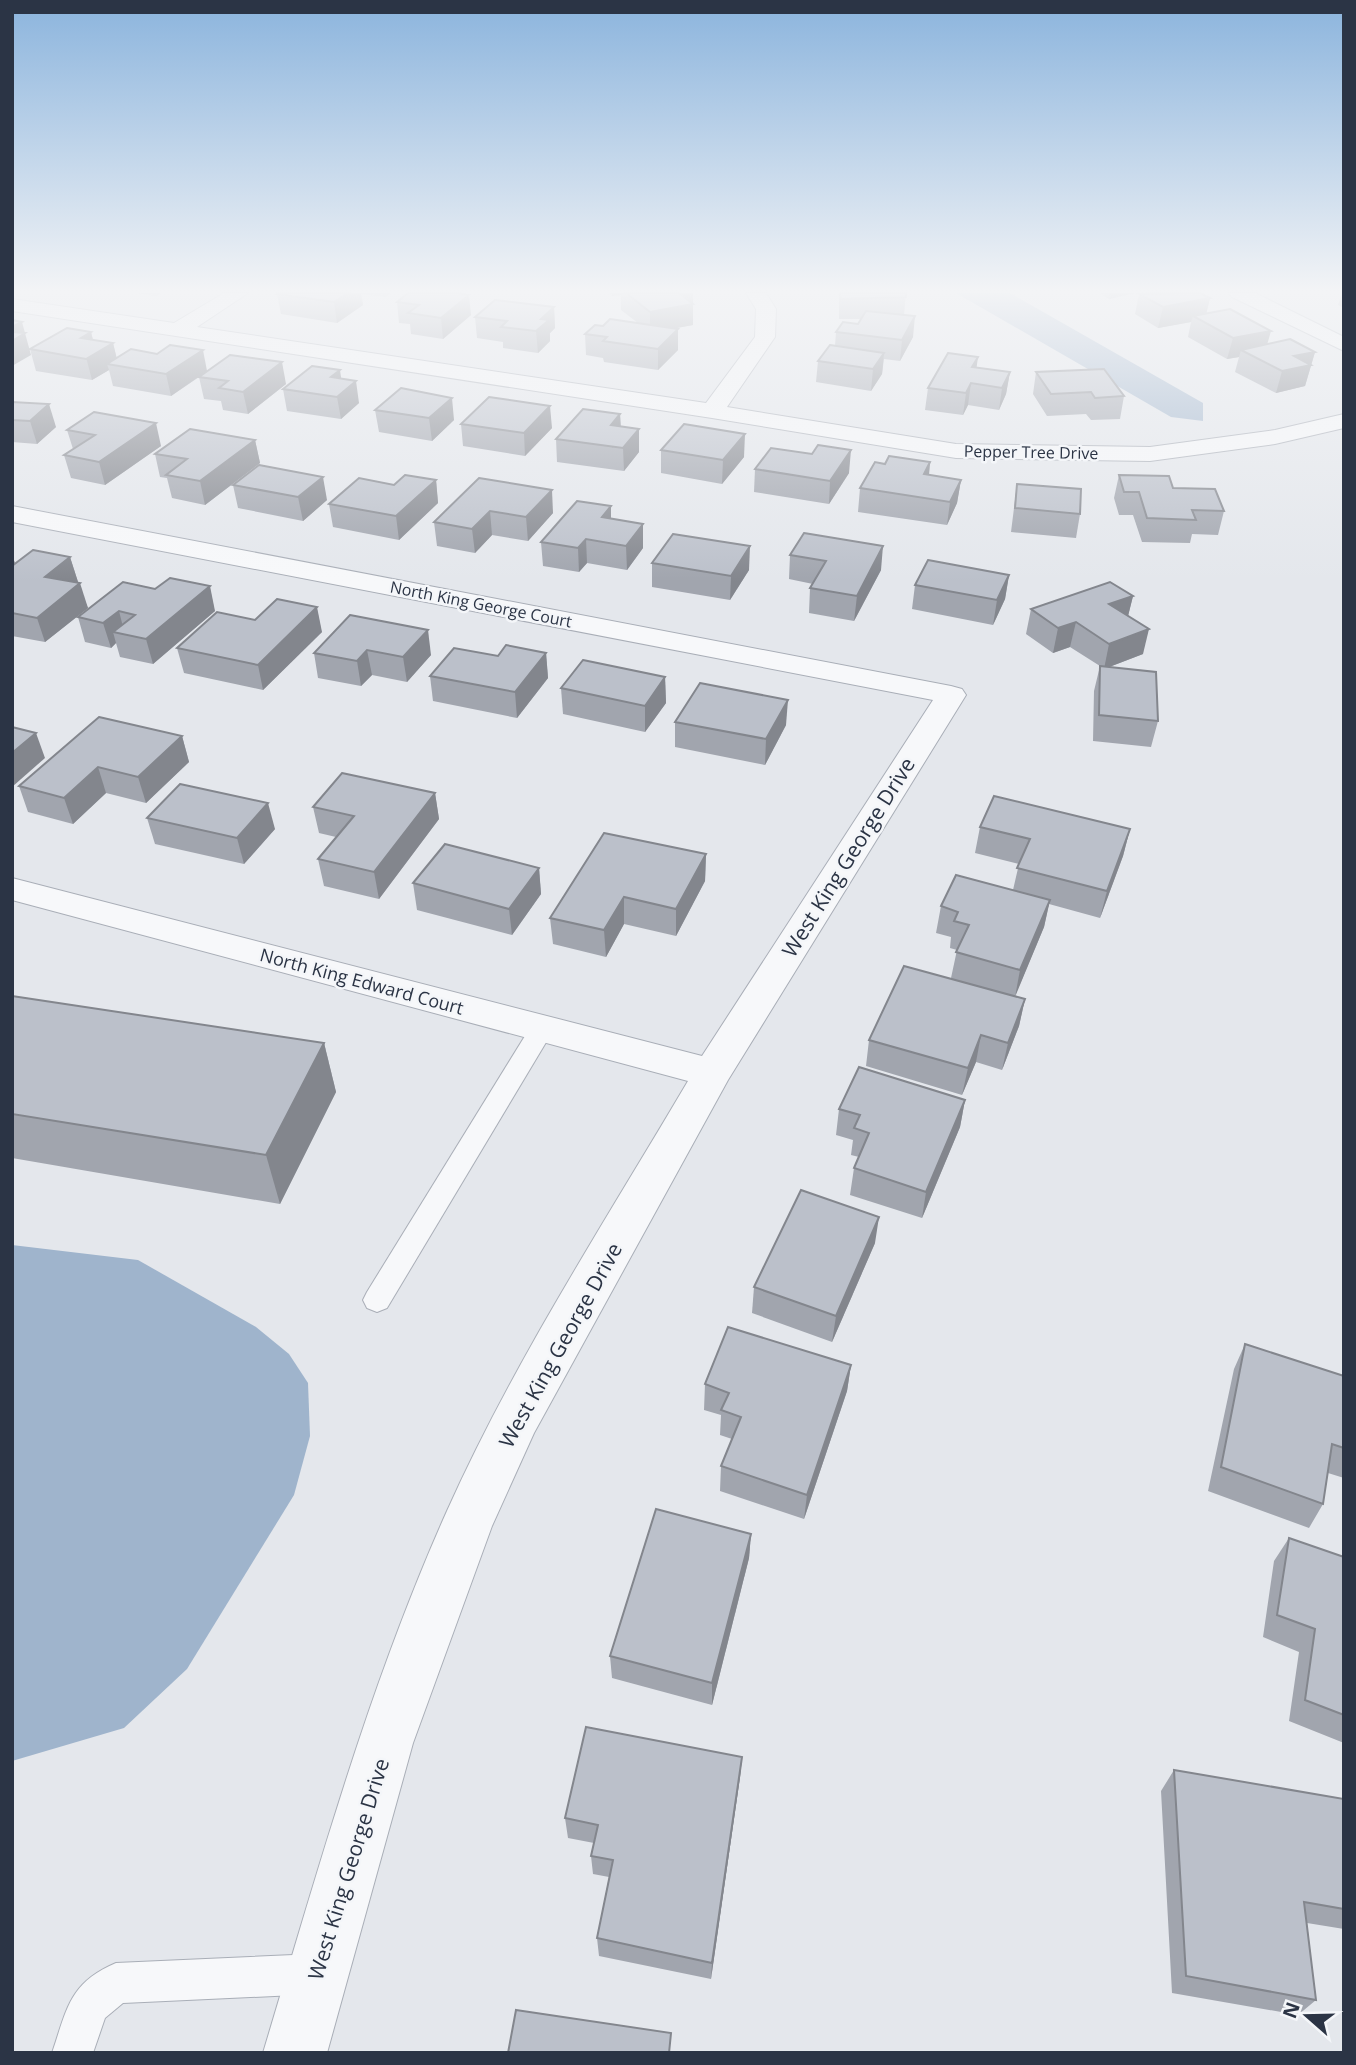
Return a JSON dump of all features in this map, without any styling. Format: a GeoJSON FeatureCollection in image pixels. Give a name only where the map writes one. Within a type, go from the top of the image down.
{"type":"FeatureCollection","features":[{"type":"Feature","properties":{"kind":"street","name":"Pepper Tree Drive"},"geometry":{"type":"LineString","coordinates":[[569,389],[956,451],[1150,454],[1275,437],[1344,421]]}},
{"type":"Feature","properties":{"kind":"street"},"geometry":{"type":"LineString","coordinates":[[712,411],[727,389]]}},
{"type":"Feature","properties":{"kind":"street","name":"North King George Court"},"geometry":{"type":"LineString","coordinates":[[12,514],[951,695]]}},
{"type":"Feature","properties":{"kind":"street","name":"West King George Drive"},"geometry":{"type":"LineString","coordinates":[[295,2053],[385,1743],[467,1524],[516,1420],[712,1073],[951,695]]}},
{"type":"Feature","properties":{"kind":"street","name":"North King Edward Court"},"geometry":{"type":"LineString","coordinates":[[12,889],[712,1073]]}},
{"type":"Feature","properties":{"kind":"lane"},"geometry":{"type":"LineString","coordinates":[[377,1300],[542,1028]]}},
{"type":"Feature","properties":{"kind":"lane"},"geometry":{"type":"LineString","coordinates":[[72,2053],[89,2005],[116,1983],[316,1974]]}},
{"type":"Feature","properties":{"kind":"water"},"geometry":{"type":"Polygon","coordinates":[[[1123,389],[1179,389],[1203,403],[1203,421],[1171,417],[1123,389]]]}},
{"type":"Feature","properties":{"kind":"water"},"geometry":{"type":"Polygon","coordinates":[[[12,1245],[138,1260],[256,1327],[289,1354],[308,1383],[310,1436],[294,1495],[187,1669],[124,1728],[12,1761],[12,1245]]]}},
{"type":"Feature","properties":{"kind":"building"},"geometry":{"type":"Polygon","coordinates":[[[285,389],[346,389],[337,397],[285,389]]]}},
{"type":"Feature","properties":{"kind":"building"},"geometry":{"type":"Polygon","coordinates":[[[399,389],[452,398],[429,418],[375,410],[399,389]]]}},
{"type":"Feature","properties":{"kind":"building"},"geometry":{"type":"Polygon","coordinates":[[[938,389],[968,389],[966,393],[938,389]]]}},
{"type":"Feature","properties":{"kind":"building"},"geometry":{"type":"Polygon","coordinates":[[[1048,389],[1119,389],[1124,396],[1095,398],[1091,392],[1051,394],[1048,389]]]}},
{"type":"Feature","properties":{"kind":"building"},"geometry":{"type":"Polygon","coordinates":[[[489,397],[550,406],[524,433],[461,424],[489,397]]]}},
{"type":"Feature","properties":{"kind":"building"},"geometry":{"type":"Polygon","coordinates":[[[12,402],[49,404],[30,421],[12,420],[12,402]]]}},
{"type":"Feature","properties":{"kind":"building"},"geometry":{"type":"Polygon","coordinates":[[[583,409],[620,414],[611,425],[639,429],[623,448],[556,439],[583,409]]]}},
{"type":"Feature","properties":{"kind":"building"},"geometry":{"type":"Polygon","coordinates":[[[94,412],[156,423],[99,462],[64,455],[95,435],[67,430],[94,412]]]}},
{"type":"Feature","properties":{"kind":"building"},"geometry":{"type":"Polygon","coordinates":[[[684,424],[745,434],[723,460],[661,450],[684,424]]]}},
{"type":"Feature","properties":{"kind":"building"},"geometry":{"type":"Polygon","coordinates":[[[190,429],[255,440],[200,481],[166,475],[187,459],[155,454],[190,429]]]}},
{"type":"Feature","properties":{"kind":"building"},"geometry":{"type":"Polygon","coordinates":[[[818,445],[851,450],[830,481],[755,469],[771,448],[812,454],[818,445]]]}},
{"type":"Feature","properties":{"kind":"building"},"geometry":{"type":"Polygon","coordinates":[[[889,456],[930,462],[924,474],[961,480],[950,502],[860,488],[875,462],[885,464],[889,456]]]}},
{"type":"Feature","properties":{"kind":"building"},"geometry":{"type":"Polygon","coordinates":[[[259,465],[323,477],[298,497],[233,485],[259,465]]]}},
{"type":"Feature","properties":{"kind":"building"},"geometry":{"type":"Polygon","coordinates":[[[405,475],[436,480],[396,516],[329,504],[359,478],[394,485],[405,475]]]}},
{"type":"Feature","properties":{"kind":"building"},"geometry":{"type":"Polygon","coordinates":[[[1119,475],[1169,476],[1173,488],[1215,489],[1224,511],[1192,510],[1196,520],[1147,518],[1139,492],[1124,492],[1119,475]]]}},
{"type":"Feature","properties":{"kind":"building"},"geometry":{"type":"Polygon","coordinates":[[[479,478],[552,490],[526,517],[490,511],[472,529],[434,522],[479,478]]]}},
{"type":"Feature","properties":{"kind":"building"},"geometry":{"type":"Polygon","coordinates":[[[1017,484],[1081,489],[1080,514],[1015,508],[1017,484]]]}},
{"type":"Feature","properties":{"kind":"building"},"geometry":{"type":"Polygon","coordinates":[[[577,501],[611,506],[602,517],[643,524],[626,546],[586,539],[578,548],[541,542],[577,501]]]}},
{"type":"Feature","properties":{"kind":"building"},"geometry":{"type":"Polygon","coordinates":[[[804,533],[883,546],[857,596],[810,588],[826,561],[790,555],[804,533]]]}},
{"type":"Feature","properties":{"kind":"building"},"geometry":{"type":"Polygon","coordinates":[[[673,534],[750,546],[731,576],[652,563],[673,534]]]}},
{"type":"Feature","properties":{"kind":"building"},"geometry":{"type":"Polygon","coordinates":[[[33,550],[70,557],[45,577],[80,583],[37,618],[12,613],[12,566],[33,550]]]}},
{"type":"Feature","properties":{"kind":"building"},"geometry":{"type":"Polygon","coordinates":[[[928,560],[1009,575],[997,600],[915,585],[928,560]]]}},
{"type":"Feature","properties":{"kind":"building"},"geometry":{"type":"Polygon","coordinates":[[[170,578],[210,586],[146,639],[113,632],[135,615],[119,611],[103,623],[78,617],[123,582],[155,589],[170,578]]]}},
{"type":"Feature","properties":{"kind":"building"},"geometry":{"type":"Polygon","coordinates":[[[1110,582],[1133,596],[1109,604],[1149,629],[1109,644],[1076,622],[1058,628],[1031,609],[1110,582]]]}},
{"type":"Feature","properties":{"kind":"building"},"geometry":{"type":"Polygon","coordinates":[[[277,599],[317,607],[258,665],[177,648],[217,612],[255,620],[277,599]]]}},
{"type":"Feature","properties":{"kind":"building"},"geometry":{"type":"Polygon","coordinates":[[[350,615],[428,630],[403,657],[367,650],[357,661],[314,653],[350,615]]]}},
{"type":"Feature","properties":{"kind":"building"},"geometry":{"type":"Polygon","coordinates":[[[506,645],[546,653],[515,692],[430,676],[454,648],[498,656],[506,645]]]}},
{"type":"Feature","properties":{"kind":"building"},"geometry":{"type":"Polygon","coordinates":[[[583,660],[665,677],[645,706],[561,688],[583,660]]]}},
{"type":"Feature","properties":{"kind":"building"},"geometry":{"type":"Polygon","coordinates":[[[1100,666],[1156,672],[1158,721],[1099,715],[1100,666]]]}},
{"type":"Feature","properties":{"kind":"building"},"geometry":{"type":"Polygon","coordinates":[[[700,683],[788,700],[766,739],[675,722],[700,683]]]}},
{"type":"Feature","properties":{"kind":"building"},"geometry":{"type":"Polygon","coordinates":[[[99,717],[182,736],[138,777],[98,767],[64,798],[19,786],[99,717]]]}},
{"type":"Feature","properties":{"kind":"building"},"geometry":{"type":"Polygon","coordinates":[[[12,727],[36,733],[12,753],[12,727]]]}},
{"type":"Feature","properties":{"kind":"building"},"geometry":{"type":"Polygon","coordinates":[[[342,773],[435,793],[374,872],[318,859],[354,816],[313,807],[342,773]]]}},
{"type":"Feature","properties":{"kind":"building"},"geometry":{"type":"Polygon","coordinates":[[[180,784],[268,803],[237,838],[147,818],[180,784]]]}},
{"type":"Feature","properties":{"kind":"building"},"geometry":{"type":"Polygon","coordinates":[[[994,796],[1130,829],[1107,891],[1017,868],[1030,839],[980,827],[994,796]]]}},
{"type":"Feature","properties":{"kind":"building"},"geometry":{"type":"Polygon","coordinates":[[[604,833],[706,854],[676,909],[624,897],[604,930],[550,918],[604,833]]]}},
{"type":"Feature","properties":{"kind":"building"},"geometry":{"type":"Polygon","coordinates":[[[445,844],[539,868],[509,909],[413,883],[445,844]]]}},
{"type":"Feature","properties":{"kind":"building"},"geometry":{"type":"Polygon","coordinates":[[[956,875],[1050,900],[1020,970],[956,952],[969,925],[954,921],[958,912],[941,906],[956,875]]]}},
{"type":"Feature","properties":{"kind":"building"},"geometry":{"type":"Polygon","coordinates":[[[904,966],[1025,999],[1008,1043],[981,1035],[968,1068],[869,1040],[904,966]]]}},
{"type":"Feature","properties":{"kind":"building"},"geometry":{"type":"Polygon","coordinates":[[[12,996],[324,1043],[266,1155],[12,1114],[12,996]]]}},
{"type":"Feature","properties":{"kind":"building"},"geometry":{"type":"Polygon","coordinates":[[[859,1067],[965,1100],[926,1192],[854,1168],[869,1133],[854,1128],[860,1115],[839,1109],[859,1067]]]}},
{"type":"Feature","properties":{"kind":"building"},"geometry":{"type":"Polygon","coordinates":[[[801,1190],[879,1217],[836,1316],[754,1287],[801,1190]]]}},
{"type":"Feature","properties":{"kind":"building"},"geometry":{"type":"Polygon","coordinates":[[[728,1327],[851,1365],[807,1495],[721,1466],[741,1417],[721,1410],[729,1393],[705,1384],[728,1327]]]}},
{"type":"Feature","properties":{"kind":"building"},"geometry":{"type":"Polygon","coordinates":[[[1245,1344],[1344,1376],[1344,1448],[1332,1444],[1323,1504],[1221,1467],[1245,1344]]]}},
{"type":"Feature","properties":{"kind":"building"},"geometry":{"type":"Polygon","coordinates":[[[656,1509],[751,1534],[712,1683],[610,1656],[656,1509]]]}},
{"type":"Feature","properties":{"kind":"building"},"geometry":{"type":"Polygon","coordinates":[[[1289,1538],[1344,1557],[1344,1715],[1305,1700],[1315,1629],[1277,1615],[1289,1538]]]}},
{"type":"Feature","properties":{"kind":"building"},"geometry":{"type":"Polygon","coordinates":[[[586,1727],[742,1757],[712,1963],[597,1938],[613,1860],[591,1856],[598,1825],[565,1818],[586,1727]]]}},
{"type":"Feature","properties":{"kind":"building"},"geometry":{"type":"Polygon","coordinates":[[[1174,1770],[1344,1799],[1344,1909],[1304,1902],[1316,2000],[1186,1976],[1174,1770]]]}},
{"type":"Feature","properties":{"kind":"building"},"geometry":{"type":"Polygon","coordinates":[[[516,2010],[671,2033],[669,2053],[508,2053],[516,2010]]]}}]}
